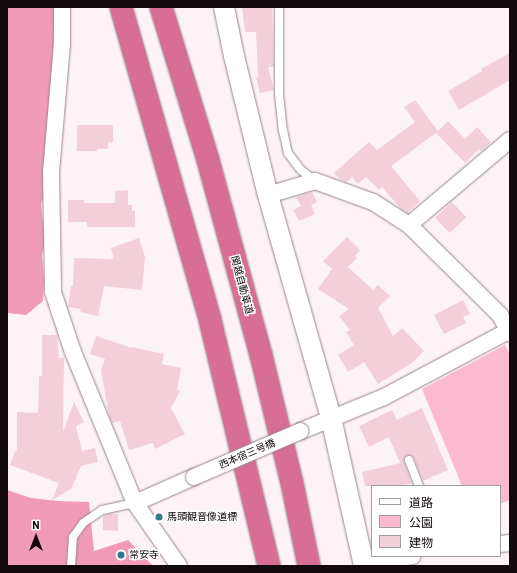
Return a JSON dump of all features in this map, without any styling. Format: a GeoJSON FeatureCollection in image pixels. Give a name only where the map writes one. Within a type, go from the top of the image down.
{"type":"FeatureCollection","features":[{"type":"Feature","properties":{"kind":"highway"},"geometry":{"type":"LineString","coordinates":[[121,7],[210,320],[269,566]]}},
{"type":"Feature","properties":{"kind":"highway","name":"関越自動車道"},"geometry":{"type":"LineString","coordinates":[[161,7],[208,160],[261,355],[292,483],[309,566]]}},
{"type":"Feature","properties":{"kind":"street"},"geometry":{"type":"LineString","coordinates":[[62,7],[62,44],[51,172],[53,292],[73,352],[135,503],[179,566]]}},
{"type":"Feature","properties":{"kind":"street"},"geometry":{"type":"LineString","coordinates":[[224,7],[234,56],[268,195],[331,418],[364,564],[407,557]]}},
{"type":"Feature","properties":{"kind":"street"},"geometry":{"type":"LineString","coordinates":[[409,225],[510,140]]}},
{"type":"Feature","properties":{"kind":"street"},"geometry":{"type":"LineString","coordinates":[[268,195],[315,181],[373,202],[409,225],[500,315],[509,332]]}},
{"type":"Feature","properties":{"kind":"street","name":"西本宿三号橋"},"geometry":{"type":"LineString","coordinates":[[135,503],[331,418],[384,397],[509,332]]}},
{"type":"Feature","properties":{"kind":"lane"},"geometry":{"type":"LineString","coordinates":[[279,7],[280,94],[283,130],[288,153],[301,170],[315,181]]}},
{"type":"Feature","properties":{"kind":"lane"},"geometry":{"type":"LineString","coordinates":[[409,460],[419,485]]}},
{"type":"Feature","properties":{"kind":"lane"},"geometry":{"type":"LineString","coordinates":[[71,566],[73,537],[83,524],[102,510],[135,503]]}},
{"type":"Feature","properties":{"kind":"green space"},"geometry":{"type":"Polygon","coordinates":[[[505,345],[510,354],[510,500],[501,504],[501,485],[462,485],[422,389],[505,345]]]}},
{"type":"Feature","properties":{"kind":"shaded area"},"geometry":{"type":"Polygon","coordinates":[[[7,7],[55,7],[46,187],[41,204],[45,240],[42,256],[44,279],[43,301],[26,315],[7,313],[7,7]]]}},
{"type":"Feature","properties":{"kind":"shaded area"},"geometry":{"type":"Polygon","coordinates":[[[7,490],[31,498],[89,502],[94,551],[128,540],[153,566],[7,566],[7,490]]]}},
{"type":"Feature","properties":{"kind":"building"},"geometry":{"type":"Polygon","coordinates":[[[242,7],[272,7],[274,67],[268,67],[274,90],[260,93],[256,77],[258,77],[256,32],[245,32],[242,7]]]}},
{"type":"Feature","properties":{"kind":"building"},"geometry":{"type":"Polygon","coordinates":[[[510,53],[510,80],[459,110],[448,91],[482,71],[481,69],[510,53]]]}},
{"type":"Feature","properties":{"kind":"building"},"geometry":{"type":"Polygon","coordinates":[[[415,100],[438,131],[448,121],[465,139],[477,127],[491,142],[481,151],[479,149],[465,163],[436,133],[391,166],[420,201],[407,213],[401,209],[382,187],[379,190],[366,177],[358,184],[352,177],[346,182],[341,180],[334,173],[369,142],[377,150],[415,122],[404,107],[415,100]]]}},
{"type":"Feature","properties":{"kind":"building"},"geometry":{"type":"Polygon","coordinates":[[[77,125],[113,125],[113,142],[108,142],[108,149],[97,149],[97,151],[77,151],[77,125]]]}},
{"type":"Feature","properties":{"kind":"building"},"geometry":{"type":"Polygon","coordinates":[[[128,190],[128,205],[132,205],[132,211],[135,211],[135,227],[87,227],[87,222],[68,222],[68,200],[84,200],[84,203],[115,203],[115,191],[128,190]]]}},
{"type":"Feature","properties":{"kind":"building"},"geometry":{"type":"Polygon","coordinates":[[[312,192],[317,202],[311,205],[315,214],[299,221],[293,210],[301,206],[296,197],[312,192]]]}},
{"type":"Feature","properties":{"kind":"building"},"geometry":{"type":"Polygon","coordinates":[[[452,202],[466,217],[450,233],[435,218],[452,202]]]}},
{"type":"Feature","properties":{"kind":"building"},"geometry":{"type":"Polygon","coordinates":[[[347,237],[360,250],[355,256],[357,258],[348,267],[373,290],[378,285],[390,296],[378,308],[393,336],[402,328],[424,351],[412,363],[378,384],[364,362],[348,372],[338,355],[354,345],[346,332],[350,330],[339,316],[349,309],[318,289],[332,269],[323,261],[347,237]]]}},
{"type":"Feature","properties":{"kind":"building"},"geometry":{"type":"Polygon","coordinates":[[[139,238],[145,257],[142,290],[104,286],[98,316],[80,312],[81,309],[68,307],[71,286],[73,286],[74,258],[114,259],[111,248],[139,238]]]}},
{"type":"Feature","properties":{"kind":"building"},"geometry":{"type":"Polygon","coordinates":[[[463,300],[470,314],[463,317],[466,323],[444,334],[434,315],[463,300]]]}},
{"type":"Feature","properties":{"kind":"building"},"geometry":{"type":"Polygon","coordinates":[[[42,335],[57,335],[59,358],[64,358],[63,432],[74,402],[84,422],[76,426],[82,451],[95,448],[98,462],[81,466],[71,489],[52,500],[59,483],[10,465],[15,451],[17,451],[17,412],[38,413],[39,376],[42,376],[42,335]]]}},
{"type":"Feature","properties":{"kind":"building"},"geometry":{"type":"Polygon","coordinates":[[[96,336],[132,348],[164,354],[162,364],[181,368],[177,390],[180,391],[171,408],[185,434],[155,449],[153,443],[129,450],[120,421],[112,423],[109,416],[101,370],[105,359],[90,354],[96,336]]]}},
{"type":"Feature","properties":{"kind":"building"},"geometry":{"type":"Polygon","coordinates":[[[422,408],[448,470],[423,481],[414,458],[407,455],[404,462],[412,483],[405,485],[365,486],[362,472],[400,463],[389,437],[369,447],[359,426],[392,410],[397,420],[422,408]]]}},
{"type":"Feature","properties":{"kind":"building"},"geometry":{"type":"Polygon","coordinates":[[[118,514],[118,531],[103,530],[103,516],[118,514]]]}},
{"type":"Feature","properties":{"kind":"place","name":"馬頭観音像道標"},"geometry":{"type":"Point","coordinates":[159,517]}},
{"type":"Feature","properties":{"kind":"place","name":"常安寺"},"geometry":{"type":"Point","coordinates":[121,555]}}]}
